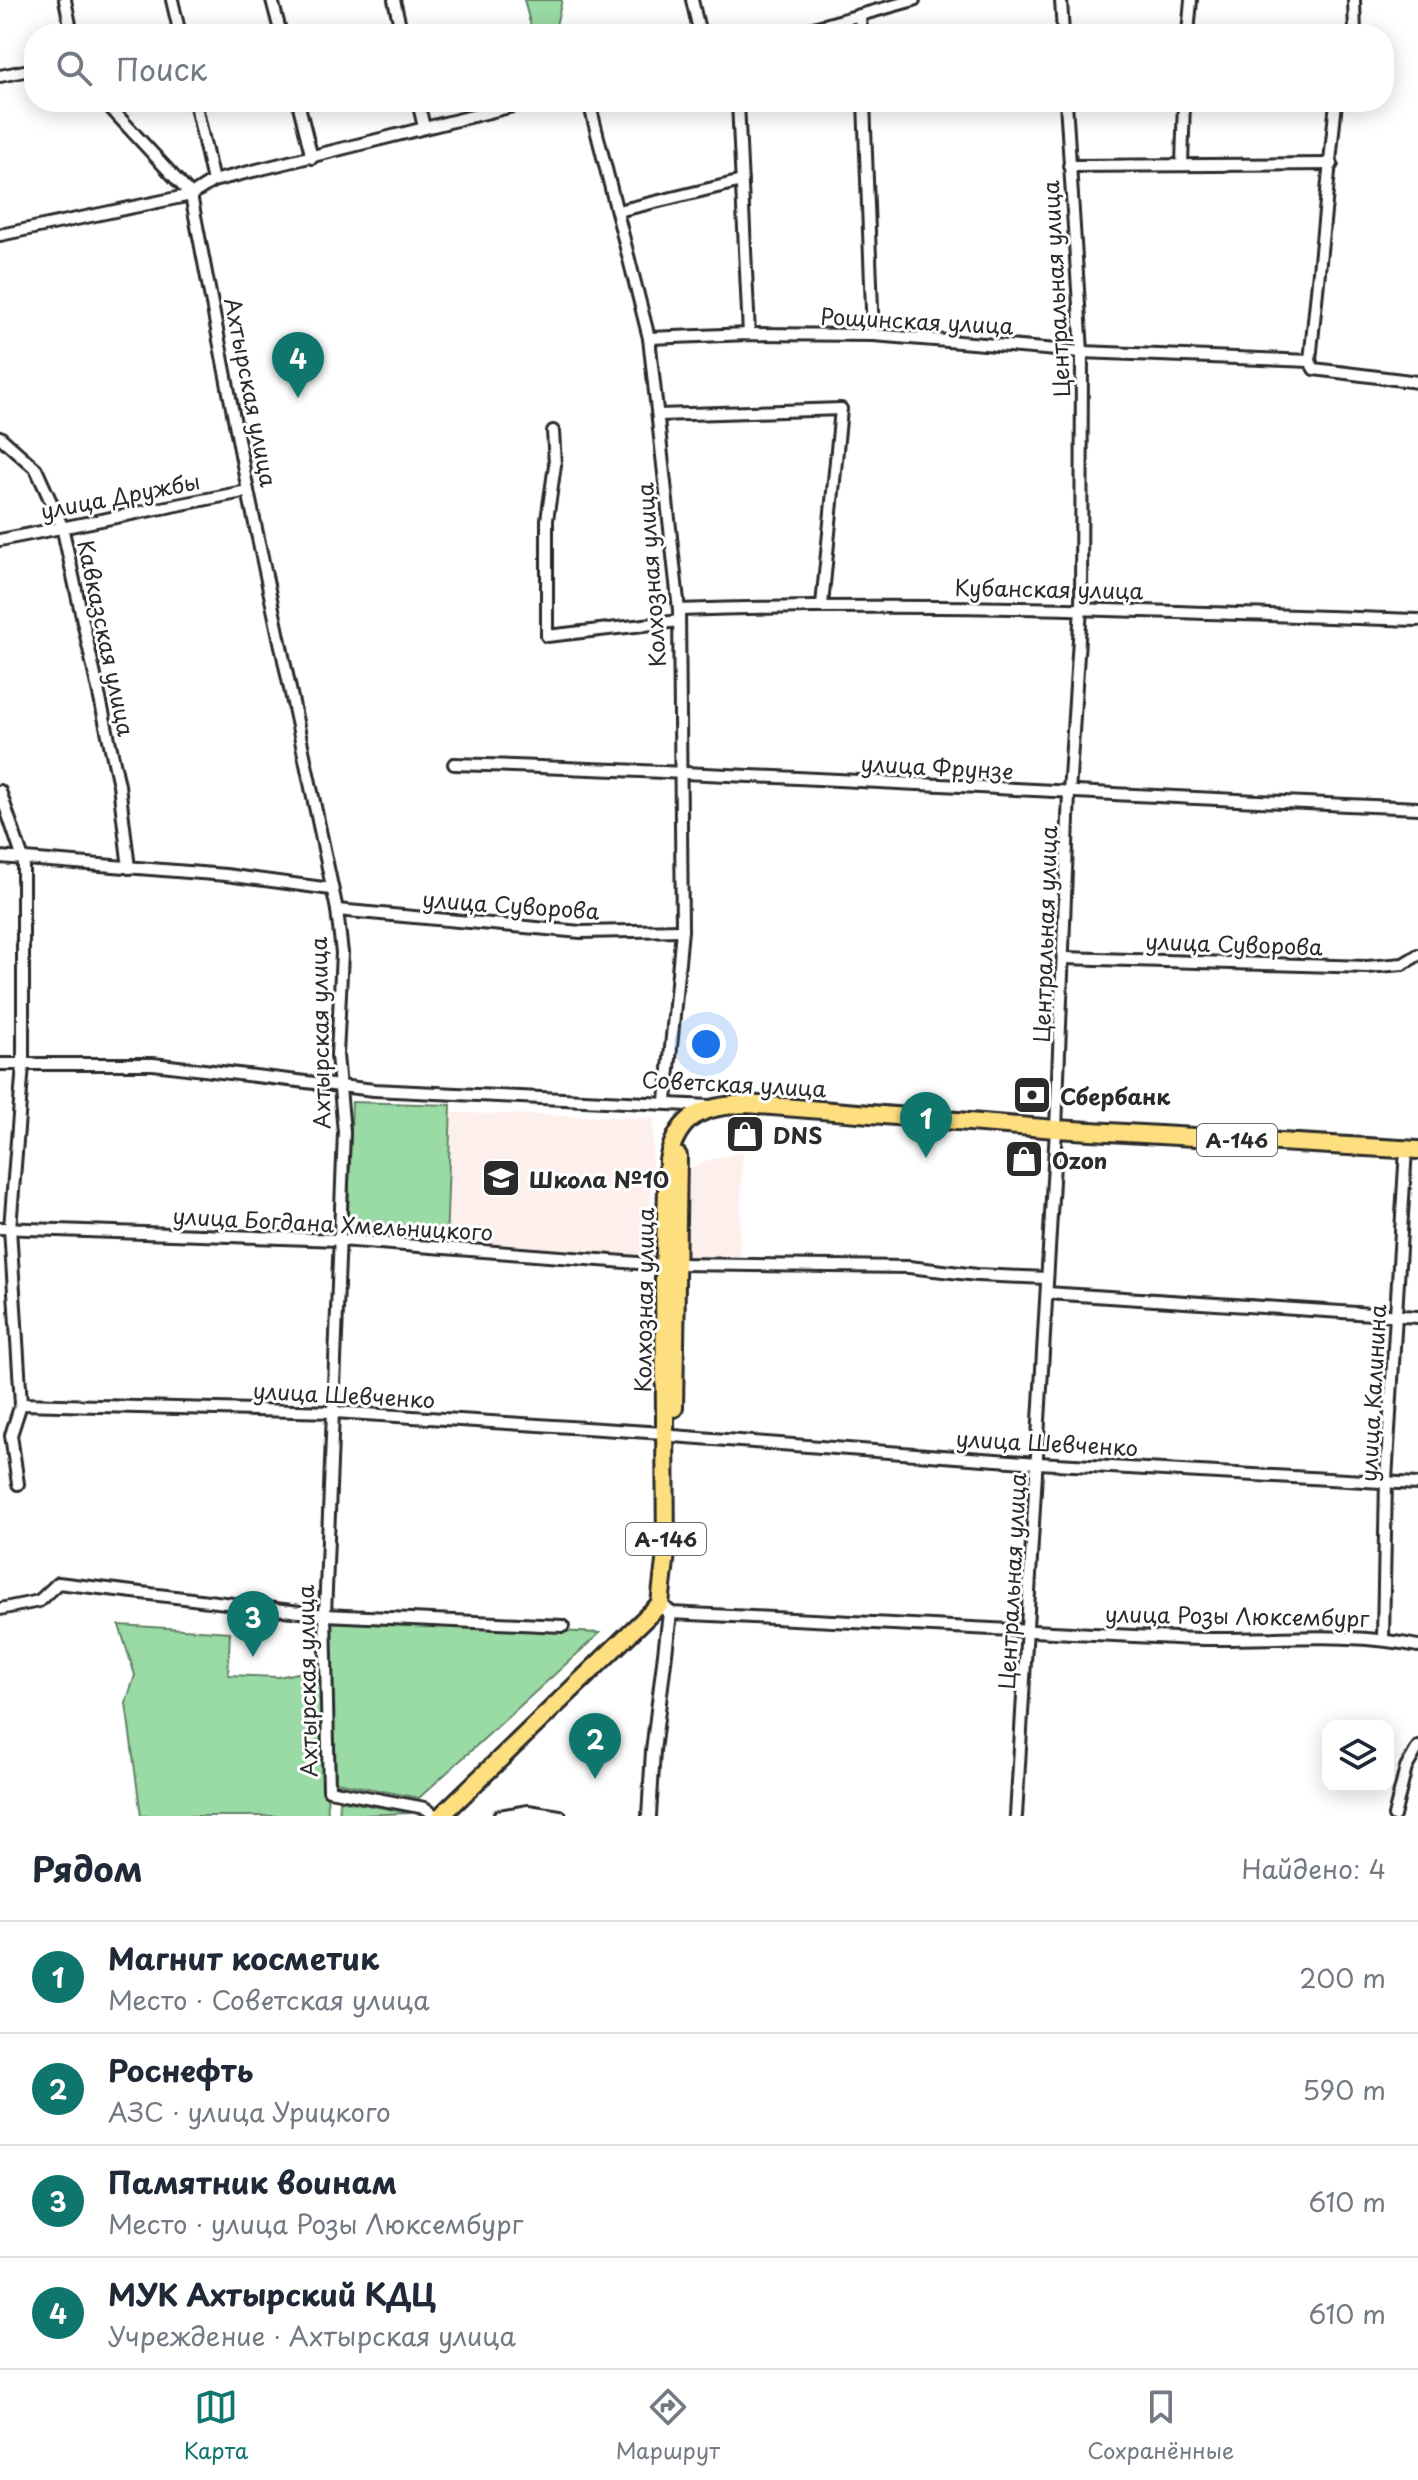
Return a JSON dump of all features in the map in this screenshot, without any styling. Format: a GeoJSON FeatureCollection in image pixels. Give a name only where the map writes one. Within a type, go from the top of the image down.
{"type":"FeatureCollection","features":[{"type":"Feature","properties":{"kind":"highway","name":"Советская улица"},"geometry":{"type":"LineString","coordinates":[[711,1106],[747,1104],[1056,1129],[1412,1150]]}},
{"type":"Feature","properties":{"kind":"highway","name":"Колхозная улица"},"geometry":{"type":"LineString","coordinates":[[665,1609],[671,1264],[668,1160],[679,1130],[711,1106]]}},
{"type":"Feature","properties":{"kind":"highway"},"geometry":{"type":"LineString","coordinates":[[438,1816],[665,1609]]}},
{"type":"Feature","properties":{"kind":"street"},"geometry":{"type":"LineString","coordinates":[[65,0],[70,24]]}},
{"type":"Feature","properties":{"kind":"street"},"geometry":{"type":"LineString","coordinates":[[172,0],[178,24]]}},
{"type":"Feature","properties":{"kind":"street"},"geometry":{"type":"LineString","coordinates":[[272,0],[278,24]]}},
{"type":"Feature","properties":{"kind":"street"},"geometry":{"type":"LineString","coordinates":[[394,0],[400,24]]}},
{"type":"Feature","properties":{"kind":"street"},"geometry":{"type":"LineString","coordinates":[[692,0],[698,24]]}},
{"type":"Feature","properties":{"kind":"street"},"geometry":{"type":"LineString","coordinates":[[828,24],[914,0]]}},
{"type":"Feature","properties":{"kind":"street"},"geometry":{"type":"LineString","coordinates":[[1061,0],[1062,24]]}},
{"type":"Feature","properties":{"kind":"street"},"geometry":{"type":"LineString","coordinates":[[1189,24],[1191,0]]}},
{"type":"Feature","properties":{"kind":"street"},"geometry":{"type":"LineString","coordinates":[[1354,0],[1355,24]]}},
{"type":"Feature","properties":{"kind":"street"},"geometry":{"type":"LineString","coordinates":[[860,15],[860,24]]}},
{"type":"Feature","properties":{"kind":"street"},"geometry":{"type":"LineString","coordinates":[[0,76],[24,71]]}},
{"type":"Feature","properties":{"kind":"street"},"geometry":{"type":"LineString","coordinates":[[114,112],[191,195]]}},
{"type":"Feature","properties":{"kind":"street"},"geometry":{"type":"LineString","coordinates":[[197,112],[213,181]]}},
{"type":"Feature","properties":{"kind":"street"},"geometry":{"type":"LineString","coordinates":[[300,112],[312,158]]}},
{"type":"Feature","properties":{"kind":"street"},"geometry":{"type":"LineString","coordinates":[[420,112],[424,127]]}},
{"type":"Feature","properties":{"kind":"street"},"geometry":{"type":"LineString","coordinates":[[0,235],[191,195],[213,181],[487,112]]}},
{"type":"Feature","properties":{"kind":"street","name":"Колхозная улица"},"geometry":{"type":"LineString","coordinates":[[592,112],[649,338],[679,616],[682,930],[666,1101]]}},
{"type":"Feature","properties":{"kind":"street"},"geometry":{"type":"LineString","coordinates":[[739,112],[749,334]]}},
{"type":"Feature","properties":{"kind":"street"},"geometry":{"type":"LineString","coordinates":[[864,112],[873,335]]}},
{"type":"Feature","properties":{"kind":"street","name":"Центральная улица"},"geometry":{"type":"LineString","coordinates":[[1016,1816],[1056,1129],[1069,793],[1081,608],[1082,352],[1066,112]]}},
{"type":"Feature","properties":{"kind":"street"},"geometry":{"type":"LineString","coordinates":[[1182,164],[1184,112]]}},
{"type":"Feature","properties":{"kind":"street"},"geometry":{"type":"LineString","coordinates":[[1310,361],[1335,112]]}},
{"type":"Feature","properties":{"kind":"street"},"geometry":{"type":"LineString","coordinates":[[1069,166],[1332,164]]}},
{"type":"Feature","properties":{"kind":"street"},"geometry":{"type":"LineString","coordinates":[[618,211],[742,181]]}},
{"type":"Feature","properties":{"kind":"street","name":"Ахтырская улица"},"geometry":{"type":"LineString","coordinates":[[191,195],[248,491],[337,910],[342,953],[337,1055],[342,1087],[340,1240],[325,1615],[329,1790],[425,1808],[438,1816]]}},
{"type":"Feature","properties":{"kind":"street","name":"Рощинская улица"},"geometry":{"type":"LineString","coordinates":[[649,338],[749,334],[873,335],[1082,352],[1310,361],[1314,369],[1418,382]]}},
{"type":"Feature","properties":{"kind":"street"},"geometry":{"type":"LineString","coordinates":[[659,415],[841,409],[822,605]]}},
{"type":"Feature","properties":{"kind":"street","name":"Кубанская улица"},"geometry":{"type":"LineString","coordinates":[[553,431],[555,465],[547,520],[547,636],[679,616],[822,605],[1081,608],[1418,620]]}},
{"type":"Feature","properties":{"kind":"street","name":"Кавказская улица"},"geometry":{"type":"LineString","coordinates":[[0,437],[36,469],[62,526],[119,785],[129,868]]}},
{"type":"Feature","properties":{"kind":"street","name":"улица Дружбы"},"geometry":{"type":"LineString","coordinates":[[0,540],[248,491]]}},
{"type":"Feature","properties":{"kind":"street","name":"улица Фрунзе"},"geometry":{"type":"LineString","coordinates":[[454,764],[679,771],[1069,793],[1418,808]]}},
{"type":"Feature","properties":{"kind":"street"},"geometry":{"type":"LineString","coordinates":[[0,791],[23,859],[23,1065],[5,1228],[21,1404],[11,1435],[18,1484]]}},
{"type":"Feature","properties":{"kind":"street"},"geometry":{"type":"LineString","coordinates":[[0,857],[226,875],[331,889]]}},
{"type":"Feature","properties":{"kind":"street","name":"улица Суворова"},"geometry":{"type":"LineString","coordinates":[[337,910],[581,932],[682,930]]}},
{"type":"Feature","properties":{"kind":"street","name":"улица Суворова"},"geometry":{"type":"LineString","coordinates":[[1064,958],[1367,967],[1403,964],[1418,955]]}},
{"type":"Feature","properties":{"kind":"street","name":"Советская улица"},"geometry":{"type":"LineString","coordinates":[[0,1064],[153,1064],[295,1078],[342,1087],[666,1101],[711,1106]]}},
{"type":"Feature","properties":{"kind":"street","name":"улица Калинина"},"geometry":{"type":"LineString","coordinates":[[1383,1638],[1386,1480],[1396,1316],[1412,1150]]}},
{"type":"Feature","properties":{"kind":"street","name":"улица Богдана Хмельницкого"},"geometry":{"type":"LineString","coordinates":[[5,1228],[340,1240],[671,1264],[909,1267],[977,1275],[1047,1278]]}},
{"type":"Feature","properties":{"kind":"street"},"geometry":{"type":"LineString","coordinates":[[1047,1293],[1418,1317]]}},
{"type":"Feature","properties":{"kind":"street","name":"улица Шевченко"},"geometry":{"type":"LineString","coordinates":[[21,1404],[334,1412],[1038,1463],[1418,1484]]}},
{"type":"Feature","properties":{"kind":"street"},"geometry":{"type":"LineString","coordinates":[[0,1441],[11,1435]]}},
{"type":"Feature","properties":{"kind":"street"},"geometry":{"type":"LineString","coordinates":[[0,1609],[39,1601],[58,1583],[325,1615],[563,1626]]}},
{"type":"Feature","properties":{"kind":"street","name":"Колхозная улица"},"geometry":{"type":"LineString","coordinates":[[649,1816],[665,1609]]}},
{"type":"Feature","properties":{"kind":"street","name":"улица Розы Люксембург"},"geometry":{"type":"LineString","coordinates":[[665,1609],[1178,1639],[1383,1638],[1418,1646]]}},
{"type":"Feature","properties":{"kind":"street"},"geometry":{"type":"LineString","coordinates":[[1394,1816],[1406,1768],[1418,1747]]}},
{"type":"Feature","properties":{"kind":"street"},"geometry":{"type":"LineString","coordinates":[[499,1816],[528,1811],[560,1816]]}},
{"type":"Feature","properties":{"kind":"shaded area","name":"Школа №10"},"geometry":{"type":"Polygon","coordinates":[[[353,1110],[654,1118],[648,1258],[348,1238],[353,1110]]]}},
{"type":"Feature","properties":{"kind":"shaded area"},"geometry":{"type":"Polygon","coordinates":[[[743,1152],[739,1260],[679,1259],[682,1177],[689,1169],[708,1160],[743,1152]]]}},
{"type":"Feature","properties":{"kind":"green space"},"geometry":{"type":"Polygon","coordinates":[[[524,0],[562,0],[556,24],[530,24],[524,0]]]}},
{"type":"Feature","properties":{"kind":"green space"},"geometry":{"type":"Polygon","coordinates":[[[352,1102],[451,1105],[446,1244],[347,1238],[352,1102]]]}},
{"type":"Feature","properties":{"kind":"green space"},"geometry":{"type":"Polygon","coordinates":[[[329,1621],[600,1633],[419,1798],[336,1782],[329,1621]]]}},
{"type":"Feature","properties":{"kind":"green space"},"geometry":{"type":"Polygon","coordinates":[[[119,1625],[230,1632],[228,1675],[278,1677],[322,1668],[328,1816],[141,1816],[126,1703],[135,1675],[119,1625]]]}},
{"type":"Feature","properties":{"kind":"green space"},"geometry":{"type":"Polygon","coordinates":[[[339,1800],[411,1813],[340,1816],[339,1800]]]}},
{"type":"Feature","properties":{"kind":"place","name":"МУК Ахтырский КДЦ"},"geometry":{"type":"Point","coordinates":[298,398]}},
{"type":"Feature","properties":{"kind":"place","name":"Сбербанк"},"geometry":{"type":"Point","coordinates":[1032,1095]}},
{"type":"Feature","properties":{"kind":"place","name":"DNS"},"geometry":{"type":"Point","coordinates":[745,1134]}},
{"type":"Feature","properties":{"kind":"place","name":"Магнит косметик"},"geometry":{"type":"Point","coordinates":[926,1158]}},
{"type":"Feature","properties":{"kind":"place","name":"Ozon"},"geometry":{"type":"Point","coordinates":[1024,1159]}},
{"type":"Feature","properties":{"kind":"place","name":"Школа №10"},"geometry":{"type":"Point","coordinates":[501,1178]}},
{"type":"Feature","properties":{"kind":"place","name":"Памятник воинам"},"geometry":{"type":"Point","coordinates":[253,1657]}},
{"type":"Feature","properties":{"kind":"place","name":"Роснефть"},"geometry":{"type":"Point","coordinates":[595,1779]}}]}
